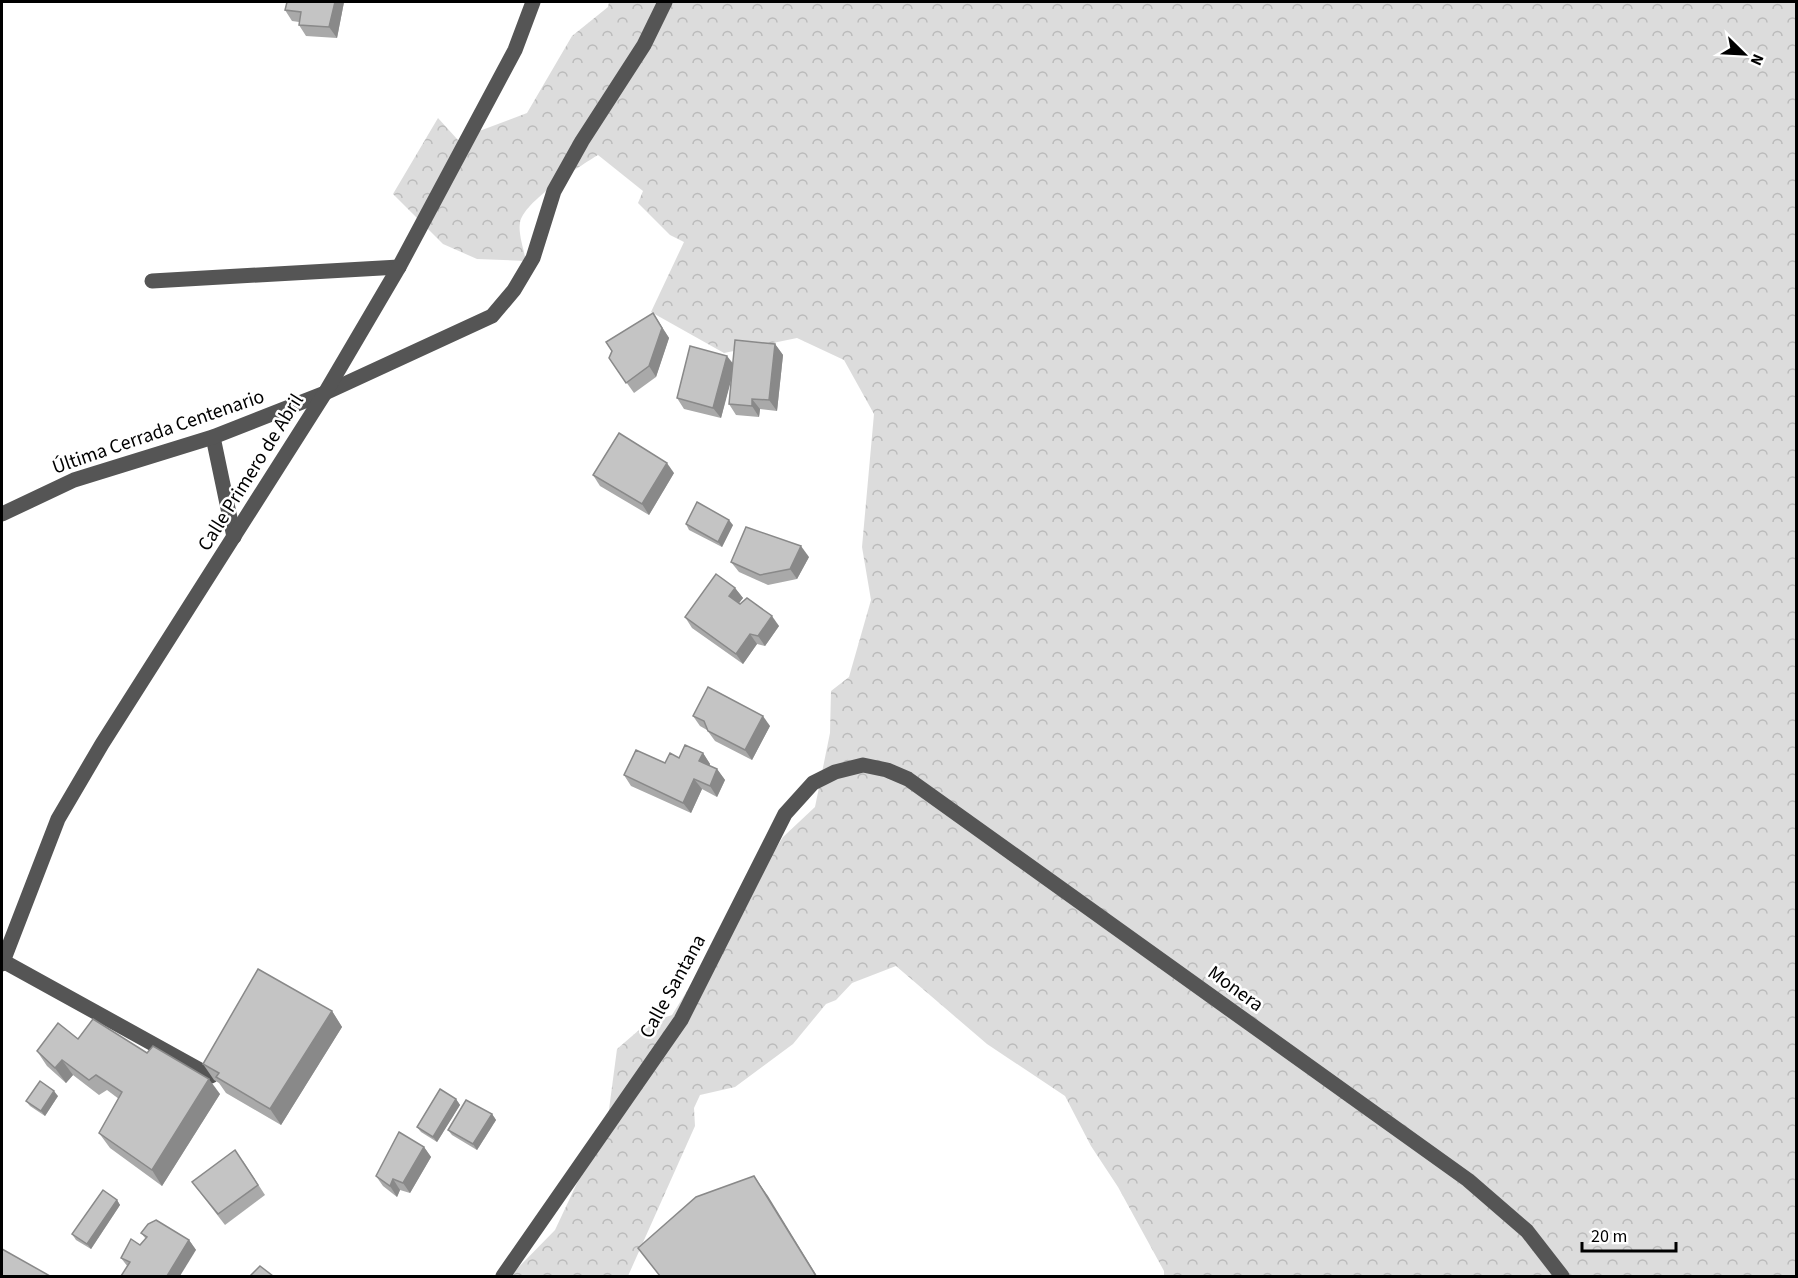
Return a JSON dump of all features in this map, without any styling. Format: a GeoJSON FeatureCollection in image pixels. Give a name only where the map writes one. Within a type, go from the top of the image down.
{"type":"FeatureCollection","features":[{"type":"Feature","properties":{"kind":"street","name":"Calle Primero de Abril"},"geometry":{"type":"LineString","coordinates":[[2,962],[58,819],[102,744],[325,393],[399,267],[514,50],[533,2]]}},
{"type":"Feature","properties":{"kind":"street","name":"Última Cerrada Centenario"},"geometry":{"type":"LineString","coordinates":[[2,514],[74,480],[213,437],[325,393],[492,316],[507,299],[533,258],[554,191],[582,141],[644,45],[665,2]]}},
{"type":"Feature","properties":{"kind":"street"},"geometry":{"type":"LineString","coordinates":[[152,281],[399,267]]}},
{"type":"Feature","properties":{"kind":"street"},"geometry":{"type":"LineString","coordinates":[[213,437],[234,537]]}},
{"type":"Feature","properties":{"kind":"street","name":"Calle Santana"},"geometry":{"type":"LineString","coordinates":[[503,1276],[681,1020],[785,814],[813,783],[835,772],[863,765]]}},
{"type":"Feature","properties":{"kind":"street","name":"Monera"},"geometry":{"type":"LineString","coordinates":[[863,765],[887,770],[908,778],[1468,1180],[1527,1231],[1562,1276]]}},
{"type":"Feature","properties":{"kind":"street"},"geometry":{"type":"LineString","coordinates":[[2,962],[211,1076]]}},
{"type":"Feature","properties":{"kind":"green space"},"geometry":{"type":"Polygon","coordinates":[[[609,2],[1796,2],[1796,1276],[1164,1276],[1164,1271],[1118,1187],[1091,1146],[1065,1096],[987,1044],[896,966],[852,983],[836,1000],[826,1004],[793,1044],[735,1087],[700,1095],[694,1108],[695,1126],[628,1276],[510,1276],[555,1230],[608,1117],[617,1049],[646,1024],[672,1015],[783,837],[815,807],[830,733],[831,691],[849,677],[871,600],[862,547],[874,414],[844,360],[797,338],[724,353],[651,312],[684,242],[670,235],[638,203],[643,191],[598,155],[553,185],[523,214],[520,232],[526,261],[477,259],[443,244],[393,194],[438,118],[467,150],[474,133],[527,113],[572,36],[608,7],[609,2]]]}},
{"type":"Feature","properties":{"kind":"building"},"geometry":{"type":"Polygon","coordinates":[[[287,2],[335,2],[329,27],[299,25],[301,12],[285,10],[287,2]]]}},
{"type":"Feature","properties":{"kind":"building"},"geometry":{"type":"Polygon","coordinates":[[[653,313],[662,328],[649,366],[626,383],[609,358],[612,351],[606,342],[653,313]]]}},
{"type":"Feature","properties":{"kind":"building"},"geometry":{"type":"Polygon","coordinates":[[[735,340],[775,344],[769,400],[752,399],[752,406],[729,404],[735,340]]]}},
{"type":"Feature","properties":{"kind":"building"},"geometry":{"type":"Polygon","coordinates":[[[690,346],[727,356],[713,408],[677,398],[690,346]]]}},
{"type":"Feature","properties":{"kind":"building"},"geometry":{"type":"Polygon","coordinates":[[[619,433],[667,463],[642,504],[593,475],[619,433]]]}},
{"type":"Feature","properties":{"kind":"building"},"geometry":{"type":"Polygon","coordinates":[[[697,502],[729,520],[718,542],[686,524],[697,502]]]}},
{"type":"Feature","properties":{"kind":"building"},"geometry":{"type":"Polygon","coordinates":[[[746,527],[801,546],[790,569],[760,575],[731,562],[746,527]]]}},
{"type":"Feature","properties":{"kind":"building"},"geometry":{"type":"Polygon","coordinates":[[[716,574],[735,588],[729,596],[740,604],[747,598],[772,616],[758,636],[750,634],[736,654],[685,617],[716,574]]]}},
{"type":"Feature","properties":{"kind":"building"},"geometry":{"type":"Polygon","coordinates":[[[708,687],[763,716],[745,750],[708,731],[704,721],[693,716],[708,687]]]}},
{"type":"Feature","properties":{"kind":"building"},"geometry":{"type":"Polygon","coordinates":[[[685,745],[703,753],[699,761],[717,769],[710,786],[694,779],[683,803],[624,775],[636,750],[665,763],[670,753],[679,758],[685,745]]]}},
{"type":"Feature","properties":{"kind":"building"},"geometry":{"type":"Polygon","coordinates":[[[258,969],[332,1011],[270,1109],[216,1077],[219,1073],[203,1064],[258,969]]]}},
{"type":"Feature","properties":{"kind":"building"},"geometry":{"type":"Polygon","coordinates":[[[93,1019],[147,1053],[153,1046],[209,1079],[152,1170],[99,1133],[122,1092],[96,1075],[89,1080],[62,1060],[55,1068],[37,1051],[58,1023],[78,1039],[93,1019]]]}},
{"type":"Feature","properties":{"kind":"building"},"geometry":{"type":"Polygon","coordinates":[[[40,1081],[54,1091],[41,1111],[26,1101],[40,1081]]]}},
{"type":"Feature","properties":{"kind":"building"},"geometry":{"type":"Polygon","coordinates":[[[440,1089],[456,1099],[433,1137],[417,1127],[440,1089]]]}},
{"type":"Feature","properties":{"kind":"building"},"geometry":{"type":"Polygon","coordinates":[[[466,1100],[492,1114],[473,1144],[448,1130],[466,1100]]]}},
{"type":"Feature","properties":{"kind":"building"},"geometry":{"type":"Polygon","coordinates":[[[399,1132],[424,1147],[403,1183],[393,1179],[390,1186],[376,1176],[399,1132]]]}},
{"type":"Feature","properties":{"kind":"building"},"geometry":{"type":"Polygon","coordinates":[[[235,1150],[258,1185],[218,1214],[192,1182],[235,1150]]]}},
{"type":"Feature","properties":{"kind":"building"},"geometry":{"type":"Polygon","coordinates":[[[754,1176],[816,1276],[660,1276],[638,1248],[696,1197],[754,1176]]]}},
{"type":"Feature","properties":{"kind":"building"},"geometry":{"type":"Polygon","coordinates":[[[103,1190],[117,1200],[87,1244],[72,1234],[103,1190]]]}},
{"type":"Feature","properties":{"kind":"building"},"geometry":{"type":"Polygon","coordinates":[[[156,1220],[189,1240],[167,1276],[121,1276],[130,1262],[121,1258],[131,1239],[140,1245],[147,1237],[141,1233],[148,1224],[156,1220]]]}},
{"type":"Feature","properties":{"kind":"building"},"geometry":{"type":"Polygon","coordinates":[[[2,1249],[50,1276],[2,1276],[2,1249]]]}},
{"type":"Feature","properties":{"kind":"building"},"geometry":{"type":"Polygon","coordinates":[[[260,1266],[273,1276],[250,1276],[260,1266]]]}}]}
